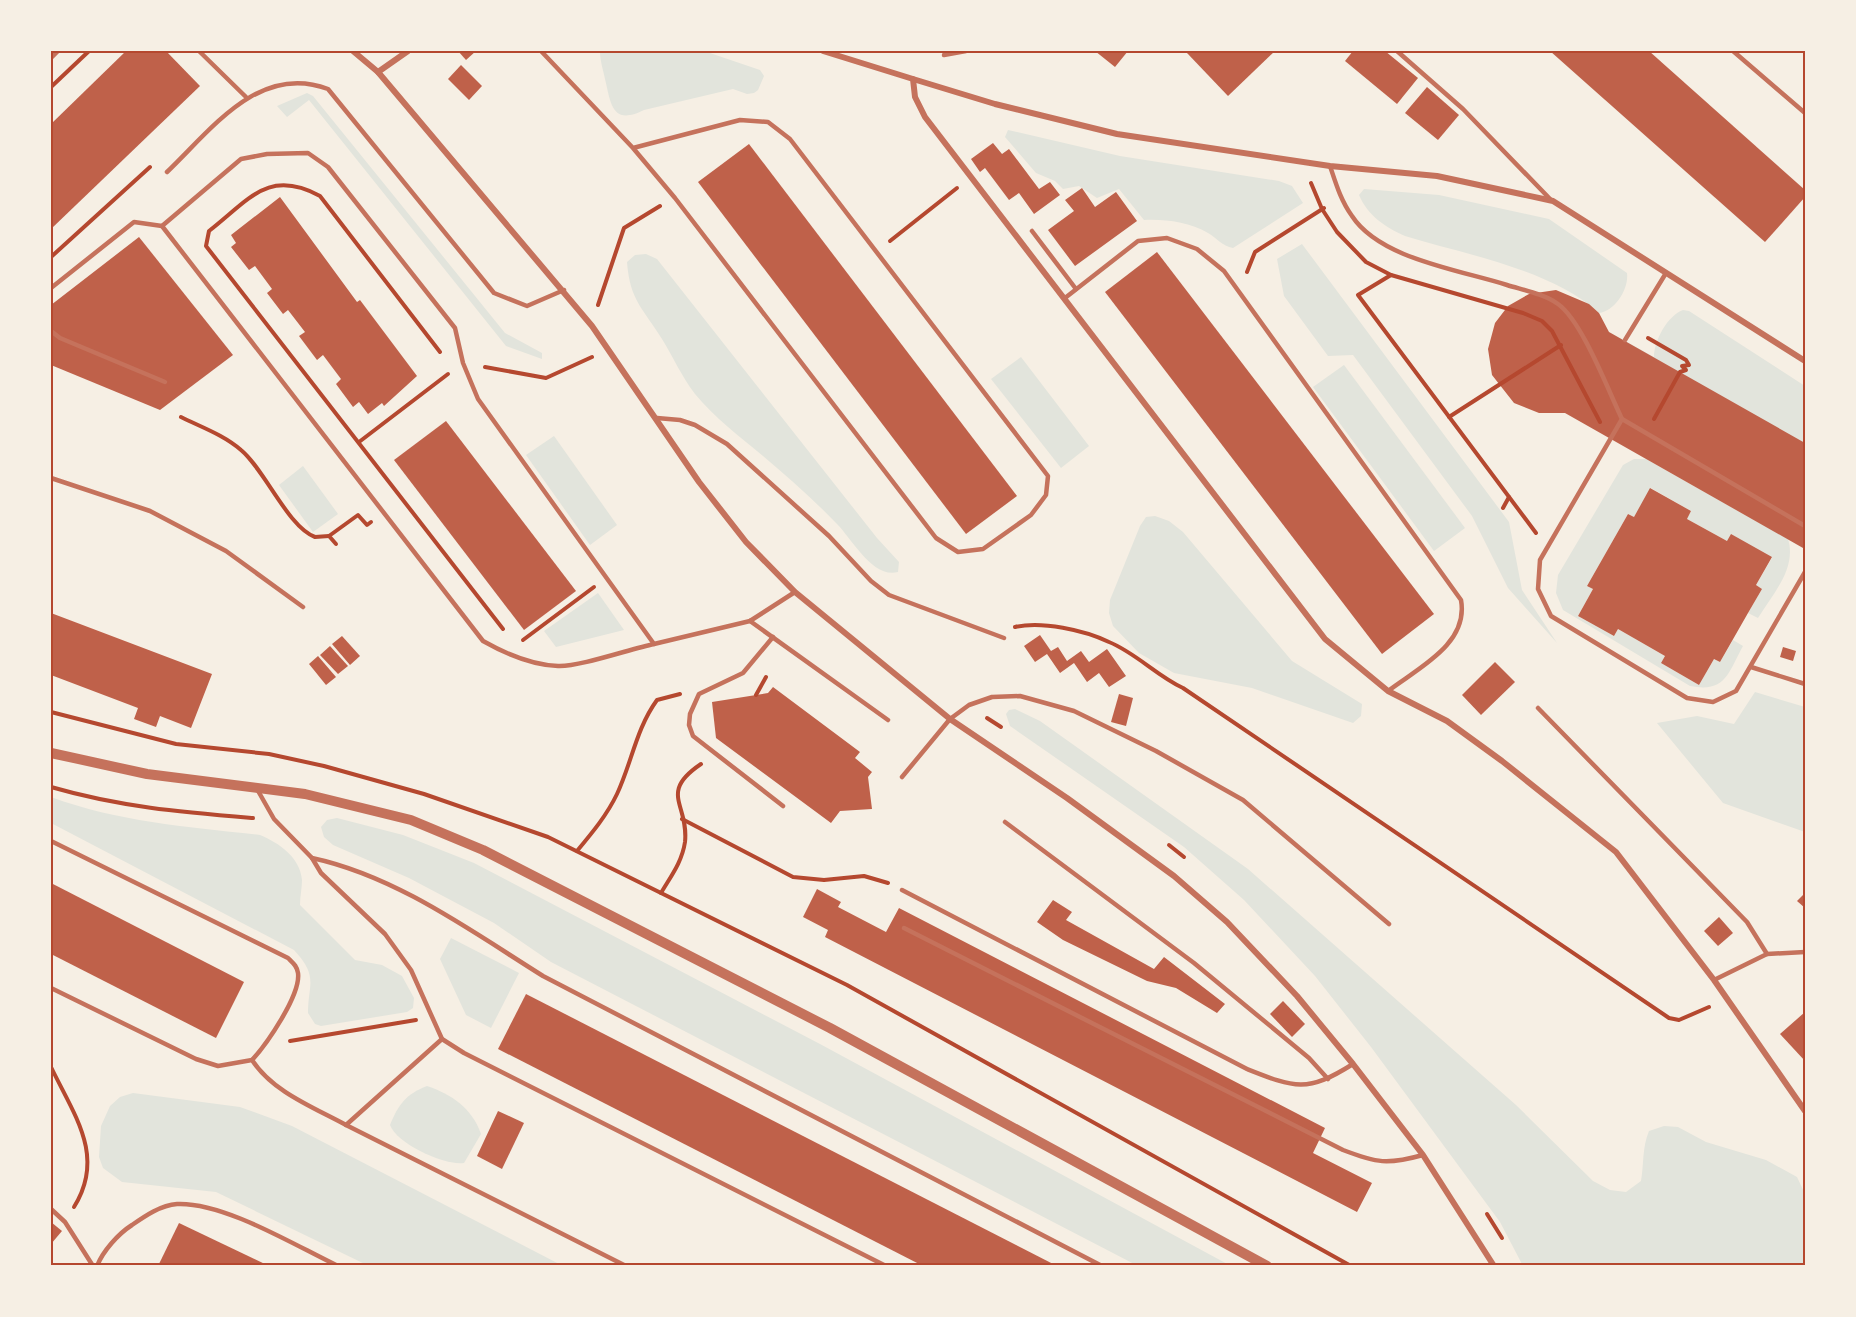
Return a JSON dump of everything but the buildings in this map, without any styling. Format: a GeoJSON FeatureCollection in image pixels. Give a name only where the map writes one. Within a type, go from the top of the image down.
{"type":"FeatureCollection","features":[{"type":"Feature","properties":{"kind":"street"},"geometry":{"type":"LineString","coordinates":[[353,51],[378,72],[564,290],[657,418],[699,482],[746,542],[795,592],[950,720],[1067,798],[1174,876],[1227,922],[1297,996],[1353,1064],[1423,1155],[1494,1266]]}},
{"type":"Feature","properties":{"kind":"street"},"geometry":{"type":"LineString","coordinates":[[378,72],[408,51]]}},
{"type":"Feature","properties":{"kind":"street"},"geometry":{"type":"LineString","coordinates":[[823,51],[995,104],[1117,134],[1330,166],[1437,176],[1553,201],[1805,361]]}},
{"type":"Feature","properties":{"kind":"street"},"geometry":{"type":"LineString","coordinates":[[913,79],[915,97],[925,117],[1325,639],[1388,691],[1447,721],[1502,760],[1616,852],[1728,999],[1805,1112]]}},
{"type":"Feature","properties":{"kind":"street"},"geometry":{"type":"LineString","coordinates":[[51,753],[147,774],[304,794],[411,820],[483,850],[830,1028],[1267,1266]]}},
{"type":"Feature","properties":{"kind":"lane"},"geometry":{"type":"LineString","coordinates":[[51,58],[58,51]]}},
{"type":"Feature","properties":{"kind":"lane"},"geometry":{"type":"LineString","coordinates":[[199,51],[246,97]]}},
{"type":"Feature","properties":{"kind":"lane"},"geometry":{"type":"LineString","coordinates":[[541,51],[633,148],[675,198],[936,538],[958,552],[983,549],[1031,515],[1046,495],[1048,476],[790,139],[768,122],[741,120],[633,148]]}},
{"type":"Feature","properties":{"kind":"lane"},"geometry":{"type":"LineString","coordinates":[[944,55],[966,51]]}},
{"type":"Feature","properties":{"kind":"lane"},"geometry":{"type":"LineString","coordinates":[[1397,51],[1463,109],[1553,201]]}},
{"type":"Feature","properties":{"kind":"lane"},"geometry":{"type":"LineString","coordinates":[[1734,51],[1805,113]]}},
{"type":"Feature","properties":{"kind":"lane"},"geometry":{"type":"LineString","coordinates":[[167,172],[246,97],[280,83],[308,81],[328,89],[494,293],[527,306],[564,290]]}},
{"type":"Feature","properties":{"kind":"lane"},"geometry":{"type":"LineString","coordinates":[[162,226],[241,159],[267,154],[308,153],[328,167],[455,328],[463,363],[478,399],[654,644]]}},
{"type":"Feature","properties":{"kind":"lane"},"geometry":{"type":"LineString","coordinates":[[1330,166],[1341,197],[1353,218],[1376,242],[1401,253],[1534,293],[1558,304],[1574,321],[1622,419],[1805,526]]}},
{"type":"Feature","properties":{"kind":"lane"},"geometry":{"type":"LineString","coordinates":[[51,288],[134,222],[162,226],[483,641],[505,653],[541,664],[560,666],[750,621],[795,592]]}},
{"type":"Feature","properties":{"kind":"lane"},"geometry":{"type":"LineString","coordinates":[[1032,231],[1076,289]]}},
{"type":"Feature","properties":{"kind":"lane"},"geometry":{"type":"LineString","coordinates":[[1065,298],[1138,241],[1167,238],[1197,249],[1224,271],[1461,600],[1463,612],[1458,630],[1450,644],[1388,691]]}},
{"type":"Feature","properties":{"kind":"lane"},"geometry":{"type":"LineString","coordinates":[[1625,340],[1666,273]]}},
{"type":"Feature","properties":{"kind":"lane"},"geometry":{"type":"LineString","coordinates":[[51,330],[60,338],[165,382]]}},
{"type":"Feature","properties":{"kind":"lane"},"geometry":{"type":"LineString","coordinates":[[657,418],[680,420],[727,444],[829,536],[871,581],[889,595],[1004,638]]}},
{"type":"Feature","properties":{"kind":"lane"},"geometry":{"type":"LineString","coordinates":[[1622,419],[1540,560],[1538,589],[1551,616],[1687,698],[1713,702],[1736,691],[1805,572]]}},
{"type":"Feature","properties":{"kind":"lane"},"geometry":{"type":"LineString","coordinates":[[51,478],[150,510],[226,552],[303,607]]}},
{"type":"Feature","properties":{"kind":"lane"},"geometry":{"type":"LineString","coordinates":[[750,621],[888,720]]}},
{"type":"Feature","properties":{"kind":"lane"},"geometry":{"type":"LineString","coordinates":[[773,637],[743,673],[699,694],[690,714],[689,725],[693,736],[783,806]]}},
{"type":"Feature","properties":{"kind":"lane"},"geometry":{"type":"LineString","coordinates":[[1751,667],[1805,684]]}},
{"type":"Feature","properties":{"kind":"lane"},"geometry":{"type":"LineString","coordinates":[[902,777],[950,720],[969,705],[992,697],[1020,696],[1074,711],[1156,751],[1243,800],[1389,924]]}},
{"type":"Feature","properties":{"kind":"lane"},"geometry":{"type":"LineString","coordinates":[[1538,708],[1747,922],[1767,954]]}},
{"type":"Feature","properties":{"kind":"lane"},"geometry":{"type":"LineString","coordinates":[[256,787],[274,819],[312,858],[321,873],[385,934],[411,970],[442,1039],[464,1053],[886,1266]]}},
{"type":"Feature","properties":{"kind":"lane"},"geometry":{"type":"LineString","coordinates":[[1005,822],[1194,963],[1309,1058],[1328,1079]]}},
{"type":"Feature","properties":{"kind":"lane"},"geometry":{"type":"LineString","coordinates":[[51,841],[288,958],[295,965],[298,975],[293,993],[267,1044],[252,1060],[218,1066],[196,1059],[51,987]]}},
{"type":"Feature","properties":{"kind":"lane"},"geometry":{"type":"LineString","coordinates":[[312,858],[347,866],[401,892],[487,939],[543,976],[1102,1266]]}},
{"type":"Feature","properties":{"kind":"lane"},"geometry":{"type":"LineString","coordinates":[[902,890],[1247,1070],[1290,1086],[1302,1087],[1328,1079],[1353,1064]]}},
{"type":"Feature","properties":{"kind":"lane"},"geometry":{"type":"LineString","coordinates":[[904,928],[1343,1150],[1374,1162],[1398,1162],[1423,1155]]}},
{"type":"Feature","properties":{"kind":"lane"},"geometry":{"type":"LineString","coordinates":[[1714,980],[1767,954],[1805,952]]}},
{"type":"Feature","properties":{"kind":"lane"},"geometry":{"type":"LineString","coordinates":[[346,1125],[442,1039]]}},
{"type":"Feature","properties":{"kind":"lane"},"geometry":{"type":"LineString","coordinates":[[252,1060],[260,1073],[277,1087],[346,1125],[626,1266]]}},
{"type":"Feature","properties":{"kind":"lane"},"geometry":{"type":"LineString","coordinates":[[51,1209],[65,1222],[95,1266],[100,1257],[126,1229],[150,1213],[176,1204],[214,1207],[338,1266]]}},
{"type":"Feature","properties":{"kind":"path"},"geometry":{"type":"LineString","coordinates":[[51,87],[89,51]]}},
{"type":"Feature","properties":{"kind":"path"},"geometry":{"type":"LineString","coordinates":[[51,257],[157,161]]}},
{"type":"Feature","properties":{"kind":"path"},"geometry":{"type":"LineString","coordinates":[[877,251],[972,176]]}},
{"type":"Feature","properties":{"kind":"path"},"geometry":{"type":"LineString","coordinates":[[453,370],[320,196],[293,185],[265,187],[209,231],[206,246],[515,645]]}},
{"type":"Feature","properties":{"kind":"path"},"geometry":{"type":"LineString","coordinates":[[1255,252],[1322,209],[1337,232],[1366,262],[1391,275],[1523,313],[1542,321],[1561,345],[1609,442]]}},
{"type":"Feature","properties":{"kind":"path"},"geometry":{"type":"LineString","coordinates":[[592,326],[624,228],[641,215]]}},
{"type":"Feature","properties":{"kind":"path"},"geometry":{"type":"LineString","coordinates":[[1391,275],[1358,295],[1547,548]]}},
{"type":"Feature","properties":{"kind":"path"},"geometry":{"type":"LineString","coordinates":[[1632,328],[1686,360],[1689,365],[1682,366],[1686,370],[1680,372],[1646,433]]}},
{"type":"Feature","properties":{"kind":"path"},"geometry":{"type":"LineString","coordinates":[[1449,417],[1561,345]]}},
{"type":"Feature","properties":{"kind":"path"},"geometry":{"type":"LineString","coordinates":[[340,456],[463,363],[546,378],[608,349]]}},
{"type":"Feature","properties":{"kind":"path"},"geometry":{"type":"LineString","coordinates":[[181,417],[230,441],[243,451],[300,526],[315,537],[329,536],[358,515],[367,525]]}},
{"type":"Feature","properties":{"kind":"path"},"geometry":{"type":"LineString","coordinates":[[1503,508],[1509,497]]}},
{"type":"Feature","properties":{"kind":"path"},"geometry":{"type":"LineString","coordinates":[[329,536],[336,544]]}},
{"type":"Feature","properties":{"kind":"path"},"geometry":{"type":"LineString","coordinates":[[505,653],[606,578]]}},
{"type":"Feature","properties":{"kind":"path"},"geometry":{"type":"LineString","coordinates":[[995,635],[1029,623],[1055,626],[1110,642],[1166,680],[1183,688],[1668,1018],[1679,1020],[1728,999]]}},
{"type":"Feature","properties":{"kind":"path"},"geometry":{"type":"LineString","coordinates":[[577,851],[608,813],[619,792],[633,744],[647,714],[657,700],[676,694],[699,694]]}},
{"type":"Feature","properties":{"kind":"path"},"geometry":{"type":"LineString","coordinates":[[51,712],[176,744],[269,754],[324,766],[434,798],[548,837],[847,985],[1351,1266]]}},
{"type":"Feature","properties":{"kind":"path"},"geometry":{"type":"LineString","coordinates":[[661,893],[681,860],[685,840],[677,796],[681,779],[716,753]]}},
{"type":"Feature","properties":{"kind":"path"},"geometry":{"type":"LineString","coordinates":[[51,787],[95,800],[144,809],[274,819]]}},
{"type":"Feature","properties":{"kind":"path"},"geometry":{"type":"LineString","coordinates":[[682,819],[793,877],[824,880],[864,876],[885,881],[902,890]]}},
{"type":"Feature","properties":{"kind":"path"},"geometry":{"type":"LineString","coordinates":[[316,1037],[434,1017]]}},
{"type":"Feature","properties":{"kind":"path"},"geometry":{"type":"LineString","coordinates":[[51,1067],[88,1146],[85,1189]]}},
{"type":"Feature","properties":{"kind":"shaded area"},"geometry":{"type":"Polygon","coordinates":[[[600,51],[704,51],[760,70],[764,76],[758,90],[754,93],[747,94],[733,89],[625,115],[615,110],[609,97],[600,51]]]}},
{"type":"Feature","properties":{"kind":"shaded area"},"geometry":{"type":"Polygon","coordinates":[[[307,93],[313,96],[505,333],[542,353],[542,359],[506,346],[309,100],[287,117],[277,106],[307,93]]]}},
{"type":"Feature","properties":{"kind":"shaded area"},"geometry":{"type":"Polygon","coordinates":[[[1008,130],[1120,156],[1279,181],[1292,186],[1303,203],[1233,248],[1193,226],[1168,221],[1144,220],[1119,189],[1097,198],[1079,186],[1063,189],[1055,181],[1036,173],[1005,137],[1008,130]]]}},
{"type":"Feature","properties":{"kind":"shaded area"},"geometry":{"type":"Polygon","coordinates":[[[1364,189],[1439,195],[1549,219],[1627,273],[1626,286],[1615,304],[1599,313],[1557,285],[1532,274],[1398,233],[1384,225],[1367,209],[1359,195],[1364,189]]]}},
{"type":"Feature","properties":{"kind":"shaded area"},"geometry":{"type":"Polygon","coordinates":[[[1302,244],[1509,522],[1522,590],[1557,643],[1508,588],[1472,516],[1353,355],[1328,356],[1284,296],[1277,259],[1302,244]]]}},
{"type":"Feature","properties":{"kind":"shaded area"},"geometry":{"type":"Polygon","coordinates":[[[646,254],[657,259],[877,538],[899,562],[898,572],[889,573],[872,564],[819,506],[719,419],[695,394],[634,295],[627,262],[635,255],[646,254]]]}},
{"type":"Feature","properties":{"kind":"shaded area"},"geometry":{"type":"Polygon","coordinates":[[[1683,310],[1689,311],[1805,386],[1805,467],[1673,391],[1644,396],[1609,332],[1654,357],[1656,344],[1667,323],[1683,310]]]}},
{"type":"Feature","properties":{"kind":"shaded area"},"geometry":{"type":"Polygon","coordinates":[[[1021,357],[1089,446],[1061,468],[991,379],[1021,357]]]}},
{"type":"Feature","properties":{"kind":"shaded area"},"geometry":{"type":"Polygon","coordinates":[[[1344,365],[1465,528],[1434,551],[1313,387],[1344,365]]]}},
{"type":"Feature","properties":{"kind":"shaded area"},"geometry":{"type":"Polygon","coordinates":[[[554,436],[617,525],[590,545],[526,455],[554,436]]]}},
{"type":"Feature","properties":{"kind":"shaded area"},"geometry":{"type":"Polygon","coordinates":[[[1634,459],[1646,459],[1788,539],[1790,550],[1786,570],[1758,618],[1748,613],[1762,589],[1756,585],[1772,558],[1727,541],[1687,519],[1691,511],[1651,488],[1634,517],[1628,514],[1587,586],[1593,589],[1578,616],[1614,636],[1618,629],[1665,656],[1661,663],[1699,685],[1714,659],[1720,662],[1733,640],[1743,646],[1729,672],[1719,684],[1702,687],[1690,686],[1563,610],[1556,593],[1558,575],[1623,465],[1634,459]]]}},
{"type":"Feature","properties":{"kind":"shaded area"},"geometry":{"type":"Polygon","coordinates":[[[303,466],[338,514],[313,532],[279,485],[303,466]]]}},
{"type":"Feature","properties":{"kind":"shaded area"},"geometry":{"type":"Polygon","coordinates":[[[1155,516],[1169,521],[1183,532],[1292,661],[1362,704],[1361,716],[1353,723],[1252,688],[1174,673],[1139,653],[1113,626],[1109,613],[1110,600],[1140,526],[1146,517],[1155,516]]]}},
{"type":"Feature","properties":{"kind":"shaded area"},"geometry":{"type":"Polygon","coordinates":[[[598,593],[624,630],[556,647],[544,631],[598,593]]]}},
{"type":"Feature","properties":{"kind":"shaded area"},"geometry":{"type":"Polygon","coordinates":[[[1755,692],[1805,707],[1805,832],[1723,803],[1657,723],[1697,716],[1734,724],[1755,692]]]}},
{"type":"Feature","properties":{"kind":"shaded area"},"geometry":{"type":"Polygon","coordinates":[[[1015,709],[1040,721],[1248,869],[1516,1105],[1593,1181],[1610,1190],[1626,1192],[1641,1181],[1644,1150],[1649,1131],[1664,1126],[1678,1127],[1706,1142],[1766,1160],[1797,1177],[1805,1194],[1805,1266],[1523,1266],[1500,1222],[1371,1047],[1315,976],[1244,900],[1184,847],[1010,726],[1006,714],[1009,710],[1015,709]]]}},
{"type":"Feature","properties":{"kind":"shaded area"},"geometry":{"type":"Polygon","coordinates":[[[51,797],[128,818],[260,835],[274,842],[297,864],[302,880],[300,905],[355,960],[382,965],[402,976],[414,998],[413,1008],[407,1012],[321,1026],[315,1024],[308,1013],[309,974],[302,959],[294,950],[51,823],[51,797]]]}},
{"type":"Feature","properties":{"kind":"shaded area"},"geometry":{"type":"Polygon","coordinates":[[[337,818],[403,835],[474,863],[820,1044],[1231,1266],[1138,1266],[551,962],[494,923],[409,878],[333,845],[324,837],[321,827],[327,820],[337,818]]]}},
{"type":"Feature","properties":{"kind":"shaded area"},"geometry":{"type":"Polygon","coordinates":[[[451,938],[519,973],[491,1028],[466,1015],[440,959],[451,938]]]}},
{"type":"Feature","properties":{"kind":"shaded area"},"geometry":{"type":"Polygon","coordinates":[[[427,1086],[460,1103],[477,1125],[481,1134],[464,1163],[445,1161],[422,1152],[402,1139],[390,1125],[404,1101],[427,1086]]]}},
{"type":"Feature","properties":{"kind":"shaded area"},"geometry":{"type":"Polygon","coordinates":[[[133,1093],[240,1107],[292,1126],[563,1266],[369,1266],[216,1192],[122,1182],[103,1168],[99,1157],[101,1126],[110,1106],[120,1097],[133,1093]]]}}]}
